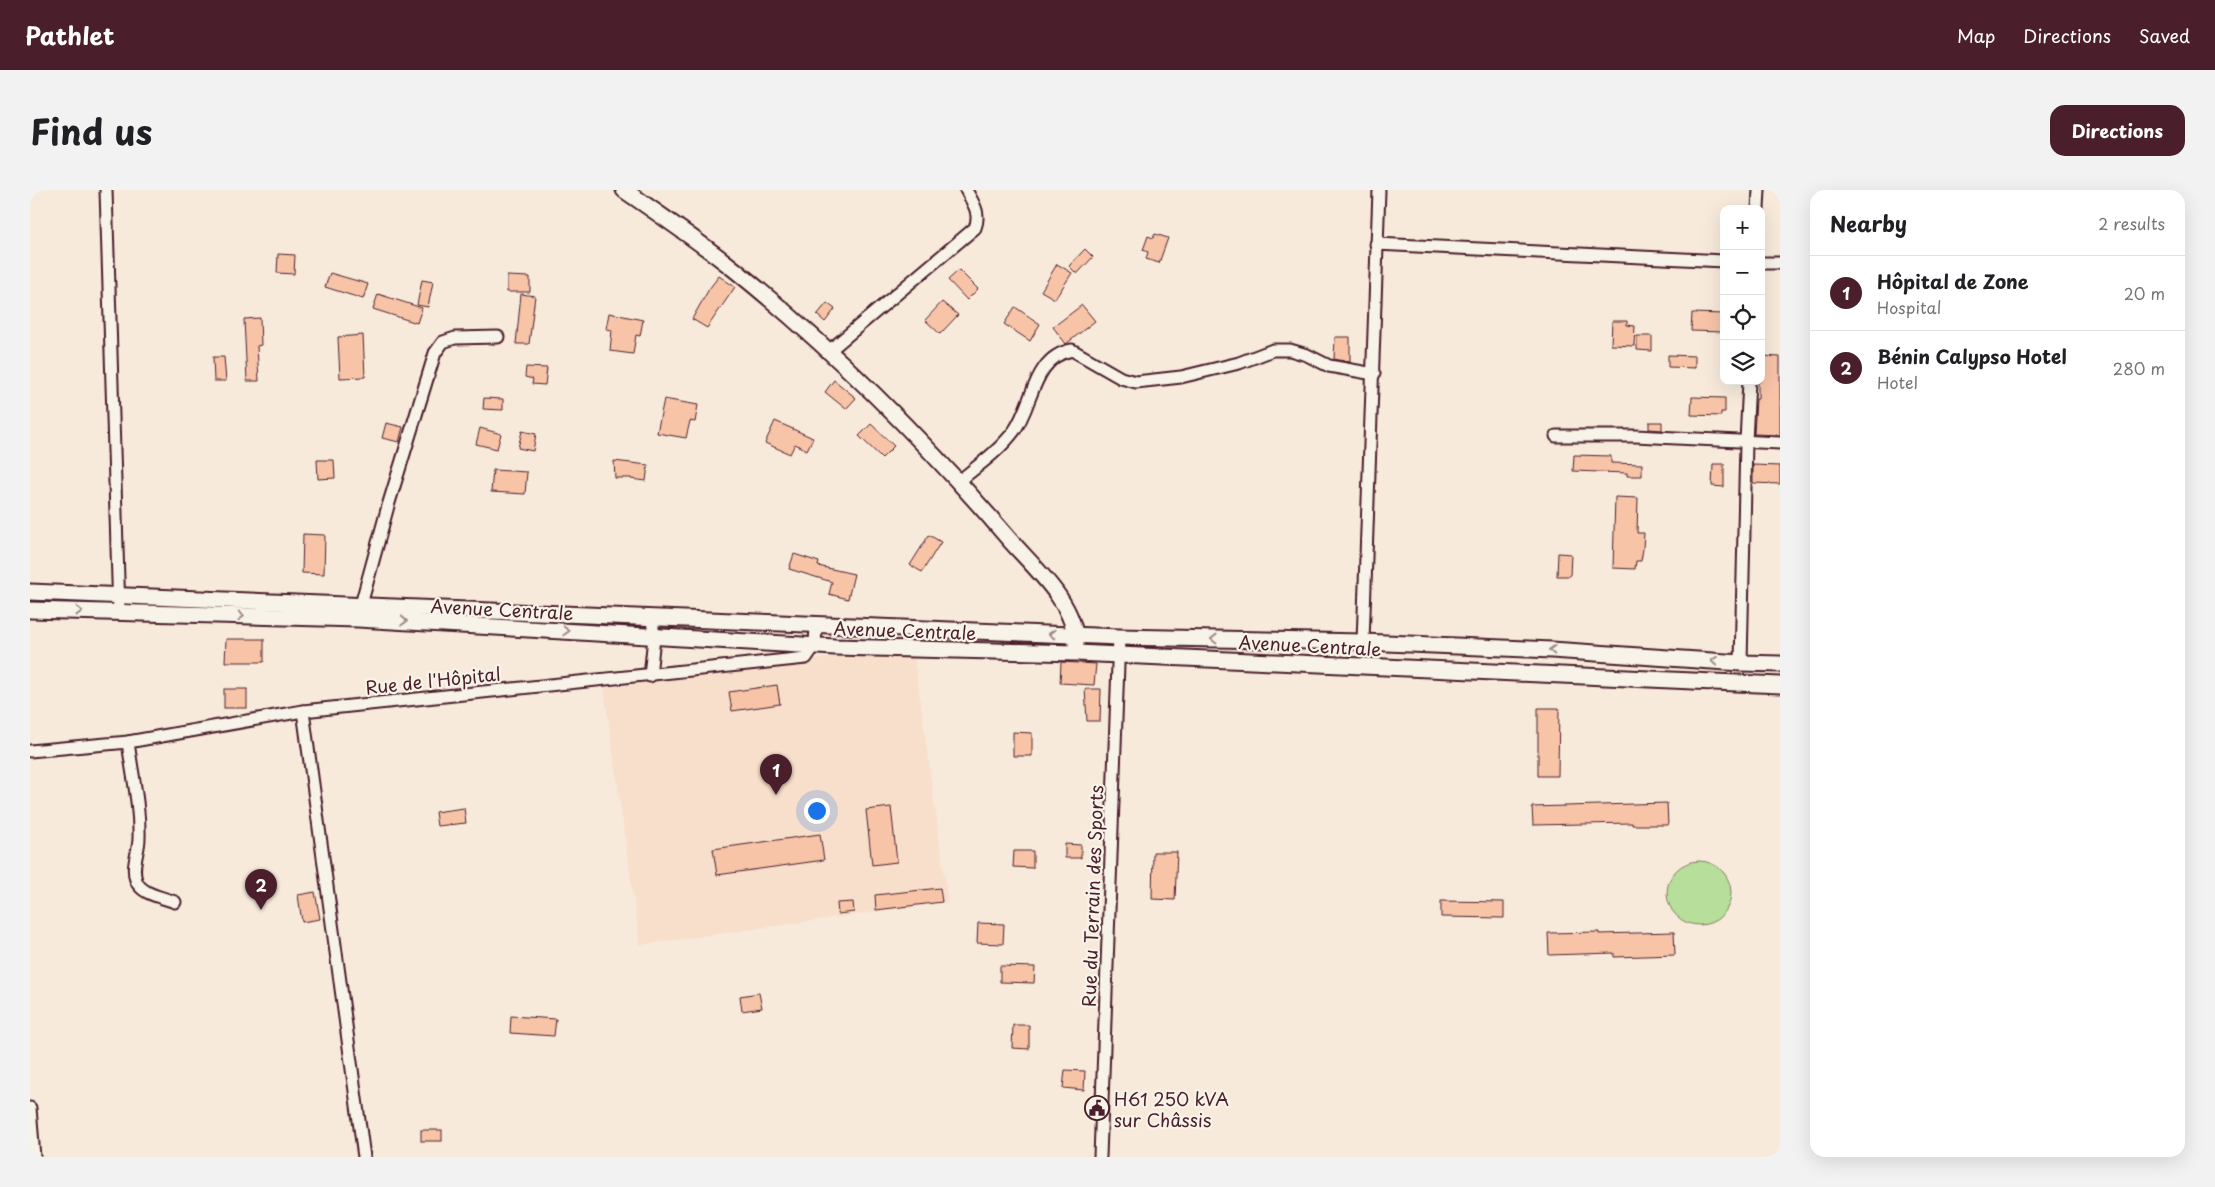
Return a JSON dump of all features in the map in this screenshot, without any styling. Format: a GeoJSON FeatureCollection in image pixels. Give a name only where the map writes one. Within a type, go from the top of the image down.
{"type":"FeatureCollection","features":[{"type":"Feature","properties":{"kind":"street"},"geometry":{"type":"LineString","coordinates":[[106,190],[118,612]]}},
{"type":"Feature","properties":{"kind":"street"},"geometry":{"type":"LineString","coordinates":[[624,190],[735,270],[829,351],[959,481],[1064,603],[1076,635],[1076,653]]}},
{"type":"Feature","properties":{"kind":"street"},"geometry":{"type":"LineString","coordinates":[[829,351],[975,228],[978,213],[966,190]]}},
{"type":"Feature","properties":{"kind":"street"},"geometry":{"type":"LineString","coordinates":[[1363,642],[1374,374],[1376,244],[1379,190]]}},
{"type":"Feature","properties":{"kind":"street"},"geometry":{"type":"LineString","coordinates":[[1758,205],[1759,190]]}},
{"type":"Feature","properties":{"kind":"street"},"geometry":{"type":"LineString","coordinates":[[1376,244],[1720,261]]}},
{"type":"Feature","properties":{"kind":"street"},"geometry":{"type":"LineString","coordinates":[[1765,263],[1780,263]]}},
{"type":"Feature","properties":{"kind":"street"},"geometry":{"type":"LineString","coordinates":[[359,612],[388,506],[435,353],[443,342],[455,338],[498,337]]}},
{"type":"Feature","properties":{"kind":"street"},"geometry":{"type":"LineString","coordinates":[[959,481],[1004,443],[1016,429],[1038,378],[1048,362],[1060,352],[1072,350],[1121,378],[1136,382],[1180,377],[1239,363],[1273,350],[1290,350],[1307,355],[1328,366],[1374,374]]}},
{"type":"Feature","properties":{"kind":"street"},"geometry":{"type":"LineString","coordinates":[[1741,663],[1749,385]]}},
{"type":"Feature","properties":{"kind":"street"},"geometry":{"type":"LineString","coordinates":[[1556,436],[1644,436],[1780,443]]}},
{"type":"Feature","properties":{"kind":"street","name":"Avenue Centrale"},"geometry":{"type":"LineString","coordinates":[[30,592],[116,594],[654,637],[815,645],[1076,653],[1780,685]]}},
{"type":"Feature","properties":{"kind":"street","name":"Avenue Centrale"},"geometry":{"type":"LineString","coordinates":[[30,610],[359,612],[652,618],[1119,637],[1363,642],[1552,650],[1780,664]]}},
{"type":"Feature","properties":{"kind":"street"},"geometry":{"type":"LineString","coordinates":[[650,676],[654,637],[652,618]]}},
{"type":"Feature","properties":{"kind":"street"},"geometry":{"type":"LineString","coordinates":[[815,645],[816,625]]}},
{"type":"Feature","properties":{"kind":"street","name":"Rue du Terrain des Sports"},"geometry":{"type":"LineString","coordinates":[[1100,1157],[1119,637]]}},
{"type":"Feature","properties":{"kind":"street","name":"Rue de l'Hôpital"},"geometry":{"type":"LineString","coordinates":[[30,751],[128,742],[303,711],[650,676],[806,658],[815,645]]}},
{"type":"Feature","properties":{"kind":"street"},"geometry":{"type":"LineString","coordinates":[[303,711],[364,1157]]}},
{"type":"Feature","properties":{"kind":"street"},"geometry":{"type":"LineString","coordinates":[[128,742],[139,839],[134,868],[136,881],[146,892],[174,902]]}},
{"type":"Feature","properties":{"kind":"street"},"geometry":{"type":"LineString","coordinates":[[30,1108],[34,1157]]}},
{"type":"Feature","properties":{"kind":"shaded area"},"geometry":{"type":"Polygon","coordinates":[[[913,646],[948,902],[640,945],[604,688],[913,646]]]}},
{"type":"Feature","properties":{"kind":"green space"},"geometry":{"type":"Polygon","coordinates":[[[1699,861],[1711,863],[1722,870],[1729,881],[1731,893],[1729,905],[1722,916],[1711,923],[1699,925],[1687,923],[1676,916],[1669,905],[1667,893],[1669,881],[1676,870],[1687,863],[1699,861]]]}},
{"type":"Feature","properties":{"kind":"building"},"geometry":{"type":"Polygon","coordinates":[[[1155,234],[1168,238],[1159,263],[1146,259],[1148,252],[1143,250],[1148,236],[1153,238],[1155,234]]]}},
{"type":"Feature","properties":{"kind":"building"},"geometry":{"type":"Polygon","coordinates":[[[1085,249],[1093,257],[1077,274],[1069,266],[1085,249]]]}},
{"type":"Feature","properties":{"kind":"building"},"geometry":{"type":"Polygon","coordinates":[[[278,254],[295,255],[294,274],[277,273],[278,254]]]}},
{"type":"Feature","properties":{"kind":"building"},"geometry":{"type":"Polygon","coordinates":[[[1057,264],[1072,273],[1055,299],[1041,291],[1057,264]]]}},
{"type":"Feature","properties":{"kind":"building"},"geometry":{"type":"Polygon","coordinates":[[[959,270],[978,289],[967,300],[948,280],[959,270]]]}},
{"type":"Feature","properties":{"kind":"building"},"geometry":{"type":"Polygon","coordinates":[[[330,273],[368,284],[363,299],[325,287],[330,273]]]}},
{"type":"Feature","properties":{"kind":"building"},"geometry":{"type":"Polygon","coordinates":[[[507,276],[530,277],[530,292],[507,292],[507,276]]]}},
{"type":"Feature","properties":{"kind":"building"},"geometry":{"type":"Polygon","coordinates":[[[719,276],[735,287],[707,328],[692,319],[709,289],[719,276]]]}},
{"type":"Feature","properties":{"kind":"building"},"geometry":{"type":"Polygon","coordinates":[[[422,280],[433,282],[428,307],[417,305],[422,280]]]}},
{"type":"Feature","properties":{"kind":"building"},"geometry":{"type":"Polygon","coordinates":[[[378,294],[422,308],[417,323],[373,309],[378,294]]]}},
{"type":"Feature","properties":{"kind":"building"},"geometry":{"type":"Polygon","coordinates":[[[521,294],[535,296],[529,344],[516,344],[521,294]]]}},
{"type":"Feature","properties":{"kind":"building"},"geometry":{"type":"Polygon","coordinates":[[[942,302],[958,315],[940,334],[925,320],[942,302]]]}},
{"type":"Feature","properties":{"kind":"building"},"geometry":{"type":"Polygon","coordinates":[[[827,303],[835,309],[825,322],[817,315],[827,303]]]}},
{"type":"Feature","properties":{"kind":"building"},"geometry":{"type":"Polygon","coordinates":[[[1082,305],[1095,321],[1066,344],[1053,327],[1082,305]]]}},
{"type":"Feature","properties":{"kind":"building"},"geometry":{"type":"Polygon","coordinates":[[[1015,307],[1040,324],[1030,341],[1004,324],[1015,307]]]}},
{"type":"Feature","properties":{"kind":"building"},"geometry":{"type":"Polygon","coordinates":[[[609,313],[643,320],[640,336],[636,335],[633,354],[610,351],[612,330],[606,329],[609,313]]]}},
{"type":"Feature","properties":{"kind":"building"},"geometry":{"type":"Polygon","coordinates":[[[1692,313],[1720,314],[1720,332],[1691,331],[1692,313]]]}},
{"type":"Feature","properties":{"kind":"building"},"geometry":{"type":"Polygon","coordinates":[[[260,318],[261,345],[257,346],[259,381],[247,381],[244,319],[260,318]]]}},
{"type":"Feature","properties":{"kind":"building"},"geometry":{"type":"Polygon","coordinates":[[[1612,321],[1627,321],[1627,325],[1635,326],[1634,346],[1611,345],[1612,321]]]}},
{"type":"Feature","properties":{"kind":"building"},"geometry":{"type":"Polygon","coordinates":[[[363,335],[365,377],[340,378],[338,337],[363,335]]]}},
{"type":"Feature","properties":{"kind":"building"},"geometry":{"type":"Polygon","coordinates":[[[1637,336],[1652,336],[1652,351],[1637,350],[1637,336]]]}},
{"type":"Feature","properties":{"kind":"building"},"geometry":{"type":"Polygon","coordinates":[[[1335,337],[1350,337],[1350,362],[1334,359],[1335,337]]]}},
{"type":"Feature","properties":{"kind":"building"},"geometry":{"type":"Polygon","coordinates":[[[1668,355],[1695,356],[1695,368],[1668,367],[1668,355]]]}},
{"type":"Feature","properties":{"kind":"building"},"geometry":{"type":"Polygon","coordinates":[[[1765,356],[1780,357],[1780,435],[1754,434],[1756,399],[1758,399],[1758,385],[1765,385],[1765,356]]]}},
{"type":"Feature","properties":{"kind":"building"},"geometry":{"type":"Polygon","coordinates":[[[213,357],[224,357],[226,381],[214,381],[213,357]]]}},
{"type":"Feature","properties":{"kind":"building"},"geometry":{"type":"Polygon","coordinates":[[[526,367],[547,368],[545,385],[532,384],[533,379],[525,377],[526,367]]]}},
{"type":"Feature","properties":{"kind":"building"},"geometry":{"type":"Polygon","coordinates":[[[834,380],[856,398],[846,409],[825,392],[834,380]]]}},
{"type":"Feature","properties":{"kind":"building"},"geometry":{"type":"Polygon","coordinates":[[[1692,397],[1725,398],[1725,412],[1721,412],[1721,416],[1691,415],[1692,397]]]}},
{"type":"Feature","properties":{"kind":"building"},"geometry":{"type":"Polygon","coordinates":[[[484,398],[503,399],[503,410],[483,409],[484,398]]]}},
{"type":"Feature","properties":{"kind":"building"},"geometry":{"type":"Polygon","coordinates":[[[664,399],[698,405],[695,422],[690,421],[686,438],[657,433],[664,399]]]}},
{"type":"Feature","properties":{"kind":"building"},"geometry":{"type":"Polygon","coordinates":[[[775,421],[813,438],[807,450],[795,444],[790,454],[765,443],[775,421]]]}},
{"type":"Feature","properties":{"kind":"building"},"geometry":{"type":"Polygon","coordinates":[[[1649,422],[1662,422],[1662,430],[1649,429],[1649,422]]]}},
{"type":"Feature","properties":{"kind":"building"},"geometry":{"type":"Polygon","coordinates":[[[386,423],[403,427],[399,442],[382,438],[386,423]]]}},
{"type":"Feature","properties":{"kind":"building"},"geometry":{"type":"Polygon","coordinates":[[[871,424],[894,446],[882,458],[859,436],[871,424]]]}},
{"type":"Feature","properties":{"kind":"building"},"geometry":{"type":"Polygon","coordinates":[[[480,428],[501,434],[497,449],[476,444],[480,428]]]}},
{"type":"Feature","properties":{"kind":"building"},"geometry":{"type":"Polygon","coordinates":[[[522,431],[536,434],[533,451],[518,448],[522,431]]]}},
{"type":"Feature","properties":{"kind":"building"},"geometry":{"type":"Polygon","coordinates":[[[1574,455],[1611,456],[1611,463],[1642,464],[1642,476],[1627,476],[1627,473],[1573,471],[1574,455]]]}},
{"type":"Feature","properties":{"kind":"building"},"geometry":{"type":"Polygon","coordinates":[[[317,460],[334,460],[335,478],[318,479],[317,460]]]}},
{"type":"Feature","properties":{"kind":"building"},"geometry":{"type":"Polygon","coordinates":[[[614,461],[648,465],[646,481],[631,478],[615,478],[614,461]]]}},
{"type":"Feature","properties":{"kind":"building"},"geometry":{"type":"Polygon","coordinates":[[[1713,464],[1724,464],[1724,487],[1712,486],[1713,464]]]}},
{"type":"Feature","properties":{"kind":"building"},"geometry":{"type":"Polygon","coordinates":[[[1753,465],[1780,466],[1780,484],[1753,483],[1753,465]]]}},
{"type":"Feature","properties":{"kind":"building"},"geometry":{"type":"Polygon","coordinates":[[[493,470],[527,472],[525,494],[491,492],[493,470]]]}},
{"type":"Feature","properties":{"kind":"building"},"geometry":{"type":"Polygon","coordinates":[[[1615,497],[1638,498],[1637,533],[1644,533],[1641,561],[1636,561],[1635,569],[1613,568],[1615,497]]]}},
{"type":"Feature","properties":{"kind":"building"},"geometry":{"type":"Polygon","coordinates":[[[303,534],[325,535],[324,574],[302,573],[303,534]]]}},
{"type":"Feature","properties":{"kind":"building"},"geometry":{"type":"Polygon","coordinates":[[[929,535],[941,542],[922,572],[910,565],[929,535]]]}},
{"type":"Feature","properties":{"kind":"building"},"geometry":{"type":"Polygon","coordinates":[[[1558,553],[1571,554],[1570,576],[1557,576],[1558,553]]]}},
{"type":"Feature","properties":{"kind":"building"},"geometry":{"type":"Polygon","coordinates":[[[794,554],[819,562],[818,566],[854,574],[848,599],[829,594],[832,582],[789,569],[794,554]]]}},
{"type":"Feature","properties":{"kind":"building"},"geometry":{"type":"Polygon","coordinates":[[[226,639],[264,639],[264,662],[225,662],[226,639]]]}},
{"type":"Feature","properties":{"kind":"building"},"geometry":{"type":"Polygon","coordinates":[[[1061,662],[1096,664],[1094,685],[1060,683],[1061,662]]]}},
{"type":"Feature","properties":{"kind":"building"},"geometry":{"type":"Polygon","coordinates":[[[777,685],[780,704],[732,711],[729,692],[777,685]]]}},
{"type":"Feature","properties":{"kind":"building"},"geometry":{"type":"Polygon","coordinates":[[[224,689],[247,689],[247,708],[224,708],[224,689]]]}},
{"type":"Feature","properties":{"kind":"building"},"geometry":{"type":"Polygon","coordinates":[[[1085,689],[1101,689],[1100,721],[1087,721],[1085,689]]]}},
{"type":"Feature","properties":{"kind":"building"},"geometry":{"type":"Polygon","coordinates":[[[1538,708],[1559,708],[1558,776],[1538,776],[1538,708]]]}},
{"type":"Feature","properties":{"kind":"building"},"geometry":{"type":"Polygon","coordinates":[[[1013,732],[1032,733],[1032,756],[1013,756],[1013,732]]]}},
{"type":"Feature","properties":{"kind":"building"},"geometry":{"type":"Polygon","coordinates":[[[1667,803],[1668,825],[1632,825],[1632,823],[1533,825],[1532,807],[1667,803]]]}},
{"type":"Feature","properties":{"kind":"building"},"geometry":{"type":"Polygon","coordinates":[[[891,807],[897,862],[872,865],[866,810],[891,807]]]}},
{"type":"Feature","properties":{"kind":"building"},"geometry":{"type":"Polygon","coordinates":[[[464,808],[466,823],[437,826],[435,812],[464,808]]]}},
{"type":"Feature","properties":{"kind":"building"},"geometry":{"type":"Polygon","coordinates":[[[820,834],[824,860],[717,875],[713,849],[820,834]]]}},
{"type":"Feature","properties":{"kind":"building"},"geometry":{"type":"Polygon","coordinates":[[[1065,844],[1081,845],[1081,858],[1065,858],[1065,844]]]}},
{"type":"Feature","properties":{"kind":"building"},"geometry":{"type":"Polygon","coordinates":[[[1014,851],[1033,851],[1033,868],[1013,867],[1014,851]]]}},
{"type":"Feature","properties":{"kind":"building"},"geometry":{"type":"Polygon","coordinates":[[[1153,852],[1177,852],[1175,900],[1152,899],[1153,852]]]}},
{"type":"Feature","properties":{"kind":"building"},"geometry":{"type":"Polygon","coordinates":[[[940,888],[942,902],[876,910],[875,895],[940,888]]]}},
{"type":"Feature","properties":{"kind":"building"},"geometry":{"type":"Polygon","coordinates":[[[315,892],[320,919],[302,922],[298,895],[315,892]]]}},
{"type":"Feature","properties":{"kind":"building"},"geometry":{"type":"Polygon","coordinates":[[[1441,901],[1504,902],[1504,918],[1441,917],[1441,901]]]}},
{"type":"Feature","properties":{"kind":"building"},"geometry":{"type":"Polygon","coordinates":[[[853,902],[854,912],[838,914],[837,903],[853,902]]]}},
{"type":"Feature","properties":{"kind":"building"},"geometry":{"type":"Polygon","coordinates":[[[978,923],[1004,924],[1003,944],[977,943],[978,923]]]}},
{"type":"Feature","properties":{"kind":"building"},"geometry":{"type":"Polygon","coordinates":[[[1599,932],[1599,934],[1674,932],[1675,955],[1614,957],[1614,953],[1549,955],[1548,933],[1599,932]]]}},
{"type":"Feature","properties":{"kind":"building"},"geometry":{"type":"Polygon","coordinates":[[[1000,966],[1035,967],[1034,983],[1000,982],[1000,966]]]}},
{"type":"Feature","properties":{"kind":"building"},"geometry":{"type":"Polygon","coordinates":[[[759,993],[762,1008],[742,1011],[740,996],[759,993]]]}},
{"type":"Feature","properties":{"kind":"building"},"geometry":{"type":"Polygon","coordinates":[[[511,1016],[556,1019],[554,1036],[510,1033],[511,1016]]]}},
{"type":"Feature","properties":{"kind":"building"},"geometry":{"type":"Polygon","coordinates":[[[1013,1025],[1029,1025],[1029,1049],[1012,1048],[1013,1025]]]}},
{"type":"Feature","properties":{"kind":"building"},"geometry":{"type":"Polygon","coordinates":[[[1065,1070],[1085,1071],[1084,1090],[1063,1088],[1065,1070]]]}},
{"type":"Feature","properties":{"kind":"building"},"geometry":{"type":"Polygon","coordinates":[[[421,1130],[442,1130],[442,1141],[421,1141],[421,1130]]]}},
{"type":"Feature","properties":{"kind":"place","name":"Hôpital de Zone"},"geometry":{"type":"Point","coordinates":[776,795]}},
{"type":"Feature","properties":{"kind":"place","name":"Bénin Calypso Hotel"},"geometry":{"type":"Point","coordinates":[261,910]}},
{"type":"Feature","properties":{"kind":"place","name":"H61 250 kVA sur Châssis"},"geometry":{"type":"Point","coordinates":[1097,1108]}}]}
